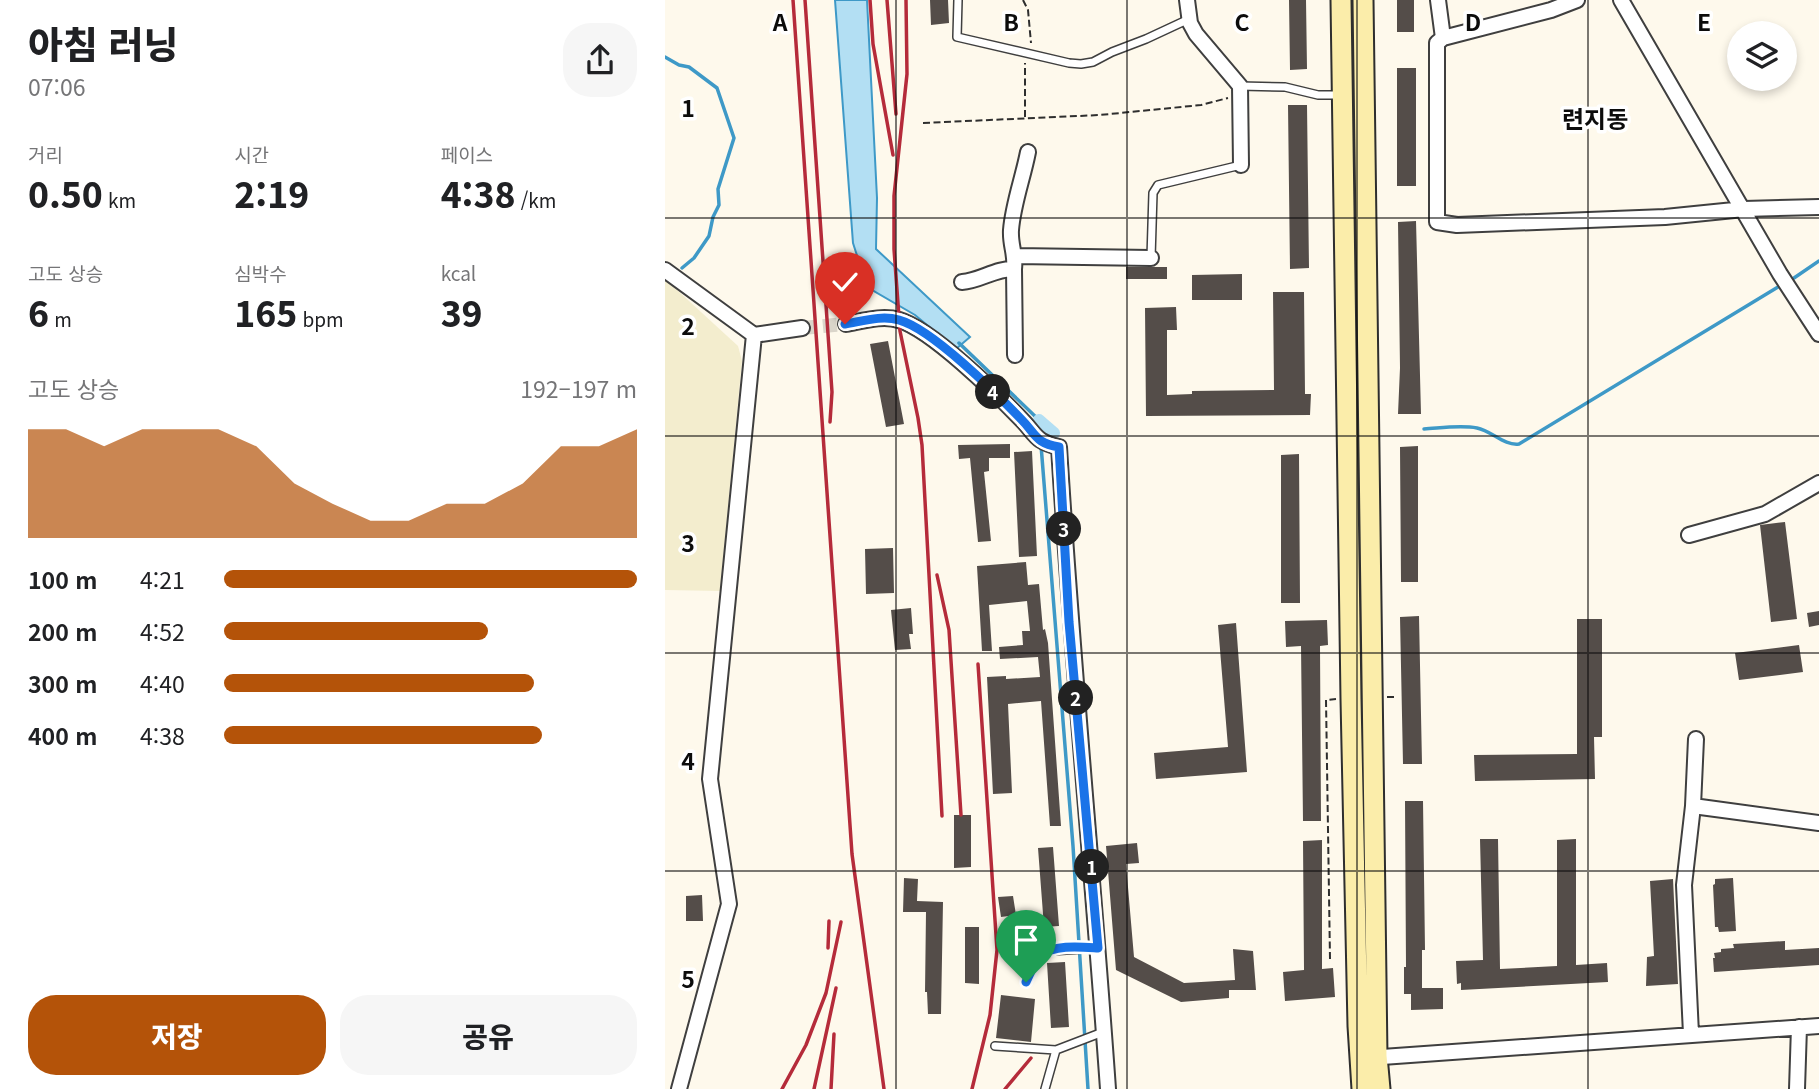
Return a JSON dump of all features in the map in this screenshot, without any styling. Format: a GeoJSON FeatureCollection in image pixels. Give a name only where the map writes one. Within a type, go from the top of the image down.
{"type":"FeatureCollection","features":[{"type":"Feature","properties":{"kind":"main road"},"geometry":{"type":"LineString","coordinates":[[1341,0],[1368,1058],[1380,1089]]}},
{"type":"Feature","properties":{"kind":"main road"},"geometry":{"type":"LineString","coordinates":[[1362,1089],[1368,1058],[1363,0]]}},
{"type":"Feature","properties":{"kind":"street"},"geometry":{"type":"LineString","coordinates":[[1187,0],[1189,19],[1196,34],[1240,91],[1241,165]]}},
{"type":"Feature","properties":{"kind":"street"},"geometry":{"type":"LineString","coordinates":[[1438,0],[1443,38]]}},
{"type":"Feature","properties":{"kind":"street"},"geometry":{"type":"LineString","coordinates":[[1577,0],[1551,10],[1443,38],[1437,43],[1437,222],[1457,225],[1665,217],[1744,209],[1819,206]]}},
{"type":"Feature","properties":{"kind":"street"},"geometry":{"type":"LineString","coordinates":[[1621,0],[1780,274],[1819,334]]}},
{"type":"Feature","properties":{"kind":"street"},"geometry":{"type":"LineString","coordinates":[[1015,355],[1015,263],[1011,229],[1028,152]]}},
{"type":"Feature","properties":{"kind":"street"},"geometry":{"type":"LineString","coordinates":[[962,282],[974,281],[1007,269],[1015,263],[1151,258]]}},
{"type":"Feature","properties":{"kind":"street"},"geometry":{"type":"LineString","coordinates":[[665,270],[754,335],[802,328]]}},
{"type":"Feature","properties":{"kind":"street"},"geometry":{"type":"LineString","coordinates":[[845,324],[887,318],[919,328],[1022,419],[1036,439],[1059,447],[1092,948],[1108,1089]]}},
{"type":"Feature","properties":{"kind":"street"},"geometry":{"type":"LineString","coordinates":[[679,1089],[729,904],[710,779],[754,335]]}},
{"type":"Feature","properties":{"kind":"street"},"geometry":{"type":"LineString","coordinates":[[1689,535],[1765,514],[1819,483]]}},
{"type":"Feature","properties":{"kind":"street"},"geometry":{"type":"LineString","coordinates":[[1691,1034],[1684,885],[1693,806],[1696,739]]}},
{"type":"Feature","properties":{"kind":"street"},"geometry":{"type":"LineString","coordinates":[[1693,806],[1819,823]]}},
{"type":"Feature","properties":{"kind":"street"},"geometry":{"type":"LineString","coordinates":[[1368,1058],[1819,1026]]}},
{"type":"Feature","properties":{"kind":"street"},"geometry":{"type":"LineString","coordinates":[[1797,1089],[1798,1027]]}},
{"type":"Feature","properties":{"kind":"lane"},"geometry":{"type":"LineString","coordinates":[[958,0],[957,37],[1069,64],[1093,62],[1189,19]]}},
{"type":"Feature","properties":{"kind":"lane"},"geometry":{"type":"LineString","coordinates":[[1240,91],[1285,87],[1318,95],[1342,94]]}},
{"type":"Feature","properties":{"kind":"lane"},"geometry":{"type":"LineString","coordinates":[[1342,117],[1363,116]]}},
{"type":"Feature","properties":{"kind":"lane"},"geometry":{"type":"LineString","coordinates":[[1151,258],[1153,193],[1158,185],[1241,165]]}},
{"type":"Feature","properties":{"kind":"lane"},"geometry":{"type":"LineString","coordinates":[[1026,982],[1041,956],[1051,951],[1092,948]]}},
{"type":"Feature","properties":{"kind":"lane"},"geometry":{"type":"LineString","coordinates":[[995,1045],[1056,1049],[1101,1032]]}},
{"type":"Feature","properties":{"kind":"lane"},"geometry":{"type":"LineString","coordinates":[[1045,1089],[1056,1049]]}},
{"type":"Feature","properties":{"kind":"path"},"geometry":{"type":"LineString","coordinates":[[1024,0],[1028,10],[1024,118]]}},
{"type":"Feature","properties":{"kind":"path"},"geometry":{"type":"LineString","coordinates":[[923,123],[1100,114],[1201,105],[1240,91]]}},
{"type":"Feature","properties":{"kind":"path"},"geometry":{"type":"LineString","coordinates":[[1326,700],[1330,959]]}},
{"type":"Feature","properties":{"kind":"shaded area"},"geometry":{"type":"Polygon","coordinates":[[[665,279],[738,346],[742,361],[720,591],[665,590],[665,279]]]}},
{"type":"Feature","properties":{"kind":"water"},"geometry":{"type":"Polygon","coordinates":[[[835,0],[867,0],[877,198],[876,249],[970,337],[956,349],[915,315],[867,287],[853,243],[835,0]]]}},
{"type":"Feature","properties":{"kind":"building"},"geometry":{"type":"Polygon","coordinates":[[[930,0],[948,0],[949,23],[931,25],[930,0]]]}},
{"type":"Feature","properties":{"kind":"building"},"geometry":{"type":"Polygon","coordinates":[[[1289,0],[1306,0],[1307,69],[1290,70],[1289,0]]]}},
{"type":"Feature","properties":{"kind":"building"},"geometry":{"type":"Polygon","coordinates":[[[1397,0],[1414,0],[1414,32],[1397,32],[1397,0]]]}},
{"type":"Feature","properties":{"kind":"building"},"geometry":{"type":"Polygon","coordinates":[[[1397,68],[1416,68],[1416,186],[1397,186],[1397,68]]]}},
{"type":"Feature","properties":{"kind":"building"},"geometry":{"type":"Polygon","coordinates":[[[1288,105],[1307,105],[1309,268],[1290,269],[1288,105]]]}},
{"type":"Feature","properties":{"kind":"building"},"geometry":{"type":"Polygon","coordinates":[[[1416,221],[1421,414],[1398,414],[1398,222],[1416,221]]]}},
{"type":"Feature","properties":{"kind":"building"},"geometry":{"type":"Polygon","coordinates":[[[1126,267],[1167,267],[1167,279],[1126,279],[1126,267]]]}},
{"type":"Feature","properties":{"kind":"building"},"geometry":{"type":"Polygon","coordinates":[[[1242,274],[1242,300],[1192,300],[1192,275],[1242,274]]]}},
{"type":"Feature","properties":{"kind":"building"},"geometry":{"type":"Polygon","coordinates":[[[1273,292],[1304,292],[1305,394],[1311,394],[1310,415],[1146,416],[1145,308],[1176,307],[1177,330],[1167,330],[1167,395],[1192,394],[1192,391],[1274,390],[1273,292]]]}},
{"type":"Feature","properties":{"kind":"building"},"geometry":{"type":"Polygon","coordinates":[[[888,341],[904,424],[886,427],[870,344],[888,341]]]}},
{"type":"Feature","properties":{"kind":"building"},"geometry":{"type":"Polygon","coordinates":[[[1010,444],[1010,458],[989,458],[989,471],[984,472],[991,541],[978,542],[970,458],[959,459],[958,445],[1010,444]]]}},
{"type":"Feature","properties":{"kind":"building"},"geometry":{"type":"Polygon","coordinates":[[[1418,446],[1418,582],[1401,582],[1400,447],[1418,446]]]}},
{"type":"Feature","properties":{"kind":"building"},"geometry":{"type":"Polygon","coordinates":[[[1032,451],[1037,556],[1019,557],[1014,452],[1032,451]]]}},
{"type":"Feature","properties":{"kind":"building"},"geometry":{"type":"Polygon","coordinates":[[[1299,454],[1300,603],[1281,603],[1281,455],[1299,454]]]}},
{"type":"Feature","properties":{"kind":"building"},"geometry":{"type":"Polygon","coordinates":[[[1785,522],[1797,619],[1771,622],[1760,525],[1785,522]]]}},
{"type":"Feature","properties":{"kind":"building"},"geometry":{"type":"Polygon","coordinates":[[[893,548],[894,593],[866,594],[865,549],[893,548]]]}},
{"type":"Feature","properties":{"kind":"building"},"geometry":{"type":"Polygon","coordinates":[[[1026,562],[1028,585],[1039,584],[1043,630],[1045,629],[1048,643],[1061,826],[1050,826],[1041,701],[1008,704],[1012,793],[993,794],[987,677],[1040,677],[1038,657],[1000,659],[999,647],[1023,645],[1022,631],[1030,631],[1027,601],[989,605],[992,651],[982,651],[977,566],[1026,562]]]}},
{"type":"Feature","properties":{"kind":"building"},"geometry":{"type":"Polygon","coordinates":[[[911,608],[911,649],[895,650],[891,610],[911,608]]]}},
{"type":"Feature","properties":{"kind":"building"},"geometry":{"type":"Polygon","coordinates":[[[1819,611],[1819,625],[1809,627],[1807,613],[1819,611]]]}},
{"type":"Feature","properties":{"kind":"building"},"geometry":{"type":"Polygon","coordinates":[[[1419,616],[1422,764],[1403,764],[1400,617],[1419,616]]]}},
{"type":"Feature","properties":{"kind":"building"},"geometry":{"type":"Polygon","coordinates":[[[1577,619],[1602,619],[1602,737],[1594,737],[1595,779],[1475,781],[1474,755],[1577,754],[1577,619]]]}},
{"type":"Feature","properties":{"kind":"building"},"geometry":{"type":"Polygon","coordinates":[[[1327,620],[1328,645],[1320,646],[1321,821],[1303,821],[1301,646],[1286,647],[1285,621],[1327,620]]]}},
{"type":"Feature","properties":{"kind":"building"},"geometry":{"type":"Polygon","coordinates":[[[1236,623],[1247,772],[1156,779],[1154,753],[1228,747],[1218,625],[1236,623]]]}},
{"type":"Feature","properties":{"kind":"building"},"geometry":{"type":"Polygon","coordinates":[[[1799,645],[1803,672],[1739,680],[1735,653],[1799,645]]]}},
{"type":"Feature","properties":{"kind":"building"},"geometry":{"type":"Polygon","coordinates":[[[1405,801],[1423,801],[1425,950],[1422,950],[1422,988],[1443,988],[1443,1009],[1411,1010],[1411,994],[1404,994],[1405,801]]]}},
{"type":"Feature","properties":{"kind":"building"},"geometry":{"type":"Polygon","coordinates":[[[954,815],[971,815],[971,867],[954,868],[954,815]]]}},
{"type":"Feature","properties":{"kind":"building"},"geometry":{"type":"Polygon","coordinates":[[[1480,839],[1498,839],[1500,969],[1557,966],[1557,840],[1576,839],[1576,965],[1607,963],[1608,982],[1461,990],[1461,983],[1457,984],[1456,961],[1483,960],[1480,839]]]}},
{"type":"Feature","properties":{"kind":"building"},"geometry":{"type":"Polygon","coordinates":[[[1322,840],[1322,969],[1333,968],[1335,997],[1285,1001],[1283,972],[1304,970],[1303,841],[1322,840]]]}},
{"type":"Feature","properties":{"kind":"building"},"geometry":{"type":"Polygon","coordinates":[[[1137,843],[1139,863],[1126,864],[1134,957],[1184,983],[1235,980],[1233,949],[1253,951],[1256,990],[1229,990],[1229,998],[1181,1002],[1116,970],[1106,846],[1137,843]]]}},
{"type":"Feature","properties":{"kind":"building"},"geometry":{"type":"Polygon","coordinates":[[[1053,847],[1059,926],[1044,927],[1038,848],[1053,847]]]}},
{"type":"Feature","properties":{"kind":"building"},"geometry":{"type":"Polygon","coordinates":[[[904,878],[918,879],[917,901],[943,902],[941,1014],[928,1014],[925,992],[926,912],[903,912],[904,878]]]}},
{"type":"Feature","properties":{"kind":"building"},"geometry":{"type":"Polygon","coordinates":[[[1733,878],[1736,931],[1719,932],[1718,927],[1715,927],[1713,885],[1715,879],[1733,878]]]}},
{"type":"Feature","properties":{"kind":"building"},"geometry":{"type":"Polygon","coordinates":[[[1673,879],[1678,984],[1646,986],[1647,957],[1654,956],[1650,881],[1673,879]]]}},
{"type":"Feature","properties":{"kind":"building"},"geometry":{"type":"Polygon","coordinates":[[[702,895],[703,921],[686,921],[686,896],[702,895]]]}},
{"type":"Feature","properties":{"kind":"building"},"geometry":{"type":"Polygon","coordinates":[[[1013,896],[1016,915],[1001,917],[998,897],[1013,896]]]}},
{"type":"Feature","properties":{"kind":"building"},"geometry":{"type":"Polygon","coordinates":[[[965,927],[979,927],[979,984],[965,983],[965,927]]]}},
{"type":"Feature","properties":{"kind":"building"},"geometry":{"type":"Polygon","coordinates":[[[1785,941],[1785,950],[1819,948],[1819,965],[1714,972],[1714,953],[1721,952],[1721,949],[1734,948],[1733,944],[1785,941]]]}},
{"type":"Feature","properties":{"kind":"building"},"geometry":{"type":"Polygon","coordinates":[[[1065,962],[1069,1027],[1051,1028],[1047,963],[1065,962]]]}},
{"type":"Feature","properties":{"kind":"building"},"geometry":{"type":"Polygon","coordinates":[[[1001,995],[1035,999],[1031,1042],[996,1038],[1001,995]]]}},
{"type":"Feature","properties":{"kind":"waterway"},"geometry":{"type":"LineString","coordinates":[[665,57],[689,67],[717,88],[734,138],[718,189],[719,205],[709,236],[694,258],[682,268]]}},
{"type":"Feature","properties":{"kind":"waterway"},"geometry":{"type":"LineString","coordinates":[[1794,278],[1819,261]]}},
{"type":"Feature","properties":{"kind":"waterway"},"geometry":{"type":"LineString","coordinates":[[1424,429],[1477,428],[1508,443],[1519,444],[1778,287]]}},
{"type":"Feature","properties":{"kind":"waterway"},"geometry":{"type":"LineString","coordinates":[[959,343],[1039,420],[1040,434]]}},
{"type":"Feature","properties":{"kind":"waterway"},"geometry":{"type":"LineString","coordinates":[[1039,420],[1054,433]]}},
{"type":"Feature","properties":{"kind":"waterway"},"geometry":{"type":"LineString","coordinates":[[1041,445],[1073,846],[1088,1089]]}},
{"type":"Feature","properties":{"kind":"tunnel"},"geometry":{"type":"LineString","coordinates":[[802,328],[846,324]]}},
{"type":"Feature","properties":{"kind":"railway"},"geometry":{"type":"LineString","coordinates":[[793,0],[852,854],[884,1089]]}},
{"type":"Feature","properties":{"kind":"railway"},"geometry":{"type":"LineString","coordinates":[[805,0],[832,392],[830,422]]}},
{"type":"Feature","properties":{"kind":"railway"},"geometry":{"type":"LineString","coordinates":[[870,0],[873,44],[893,155]]}},
{"type":"Feature","properties":{"kind":"railway"},"geometry":{"type":"LineString","coordinates":[[887,0],[896,114]]}},
{"type":"Feature","properties":{"kind":"railway"},"geometry":{"type":"LineString","coordinates":[[906,0],[907,74],[894,196],[894,249],[900,331],[922,445],[942,816]]}},
{"type":"Feature","properties":{"kind":"railway"},"geometry":{"type":"LineString","coordinates":[[937,575],[949,630],[961,815]]}},
{"type":"Feature","properties":{"kind":"railway"},"geometry":{"type":"LineString","coordinates":[[972,1089],[990,1015],[997,950],[978,664]]}},
{"type":"Feature","properties":{"kind":"railway"},"geometry":{"type":"LineString","coordinates":[[828,948],[829,921]]}},
{"type":"Feature","properties":{"kind":"railway"},"geometry":{"type":"LineString","coordinates":[[782,1089],[806,1045],[826,993],[841,922]]}},
{"type":"Feature","properties":{"kind":"railway"},"geometry":{"type":"LineString","coordinates":[[814,1089],[836,988]]}},
{"type":"Feature","properties":{"kind":"railway"},"geometry":{"type":"LineString","coordinates":[[831,1089],[834,1034]]}},
{"type":"Feature","properties":{"kind":"railway"},"geometry":{"type":"LineString","coordinates":[[1005,1089],[1031,1058]]}},
{"type":"Feature","properties":{"kind":"district","name":"련지동"},"geometry":{"type":"Point","coordinates":[1595,117]}},
{"type":"Feature","properties":{"kind":"route"},"geometry":{"type":"LineString","coordinates":[[845,324],[887,318],[919,328],[963,364],[1022,419],[1036,439],[1059,447],[1069,622],[1098,948],[1051,951],[1041,956],[1026,982]]}}]}
